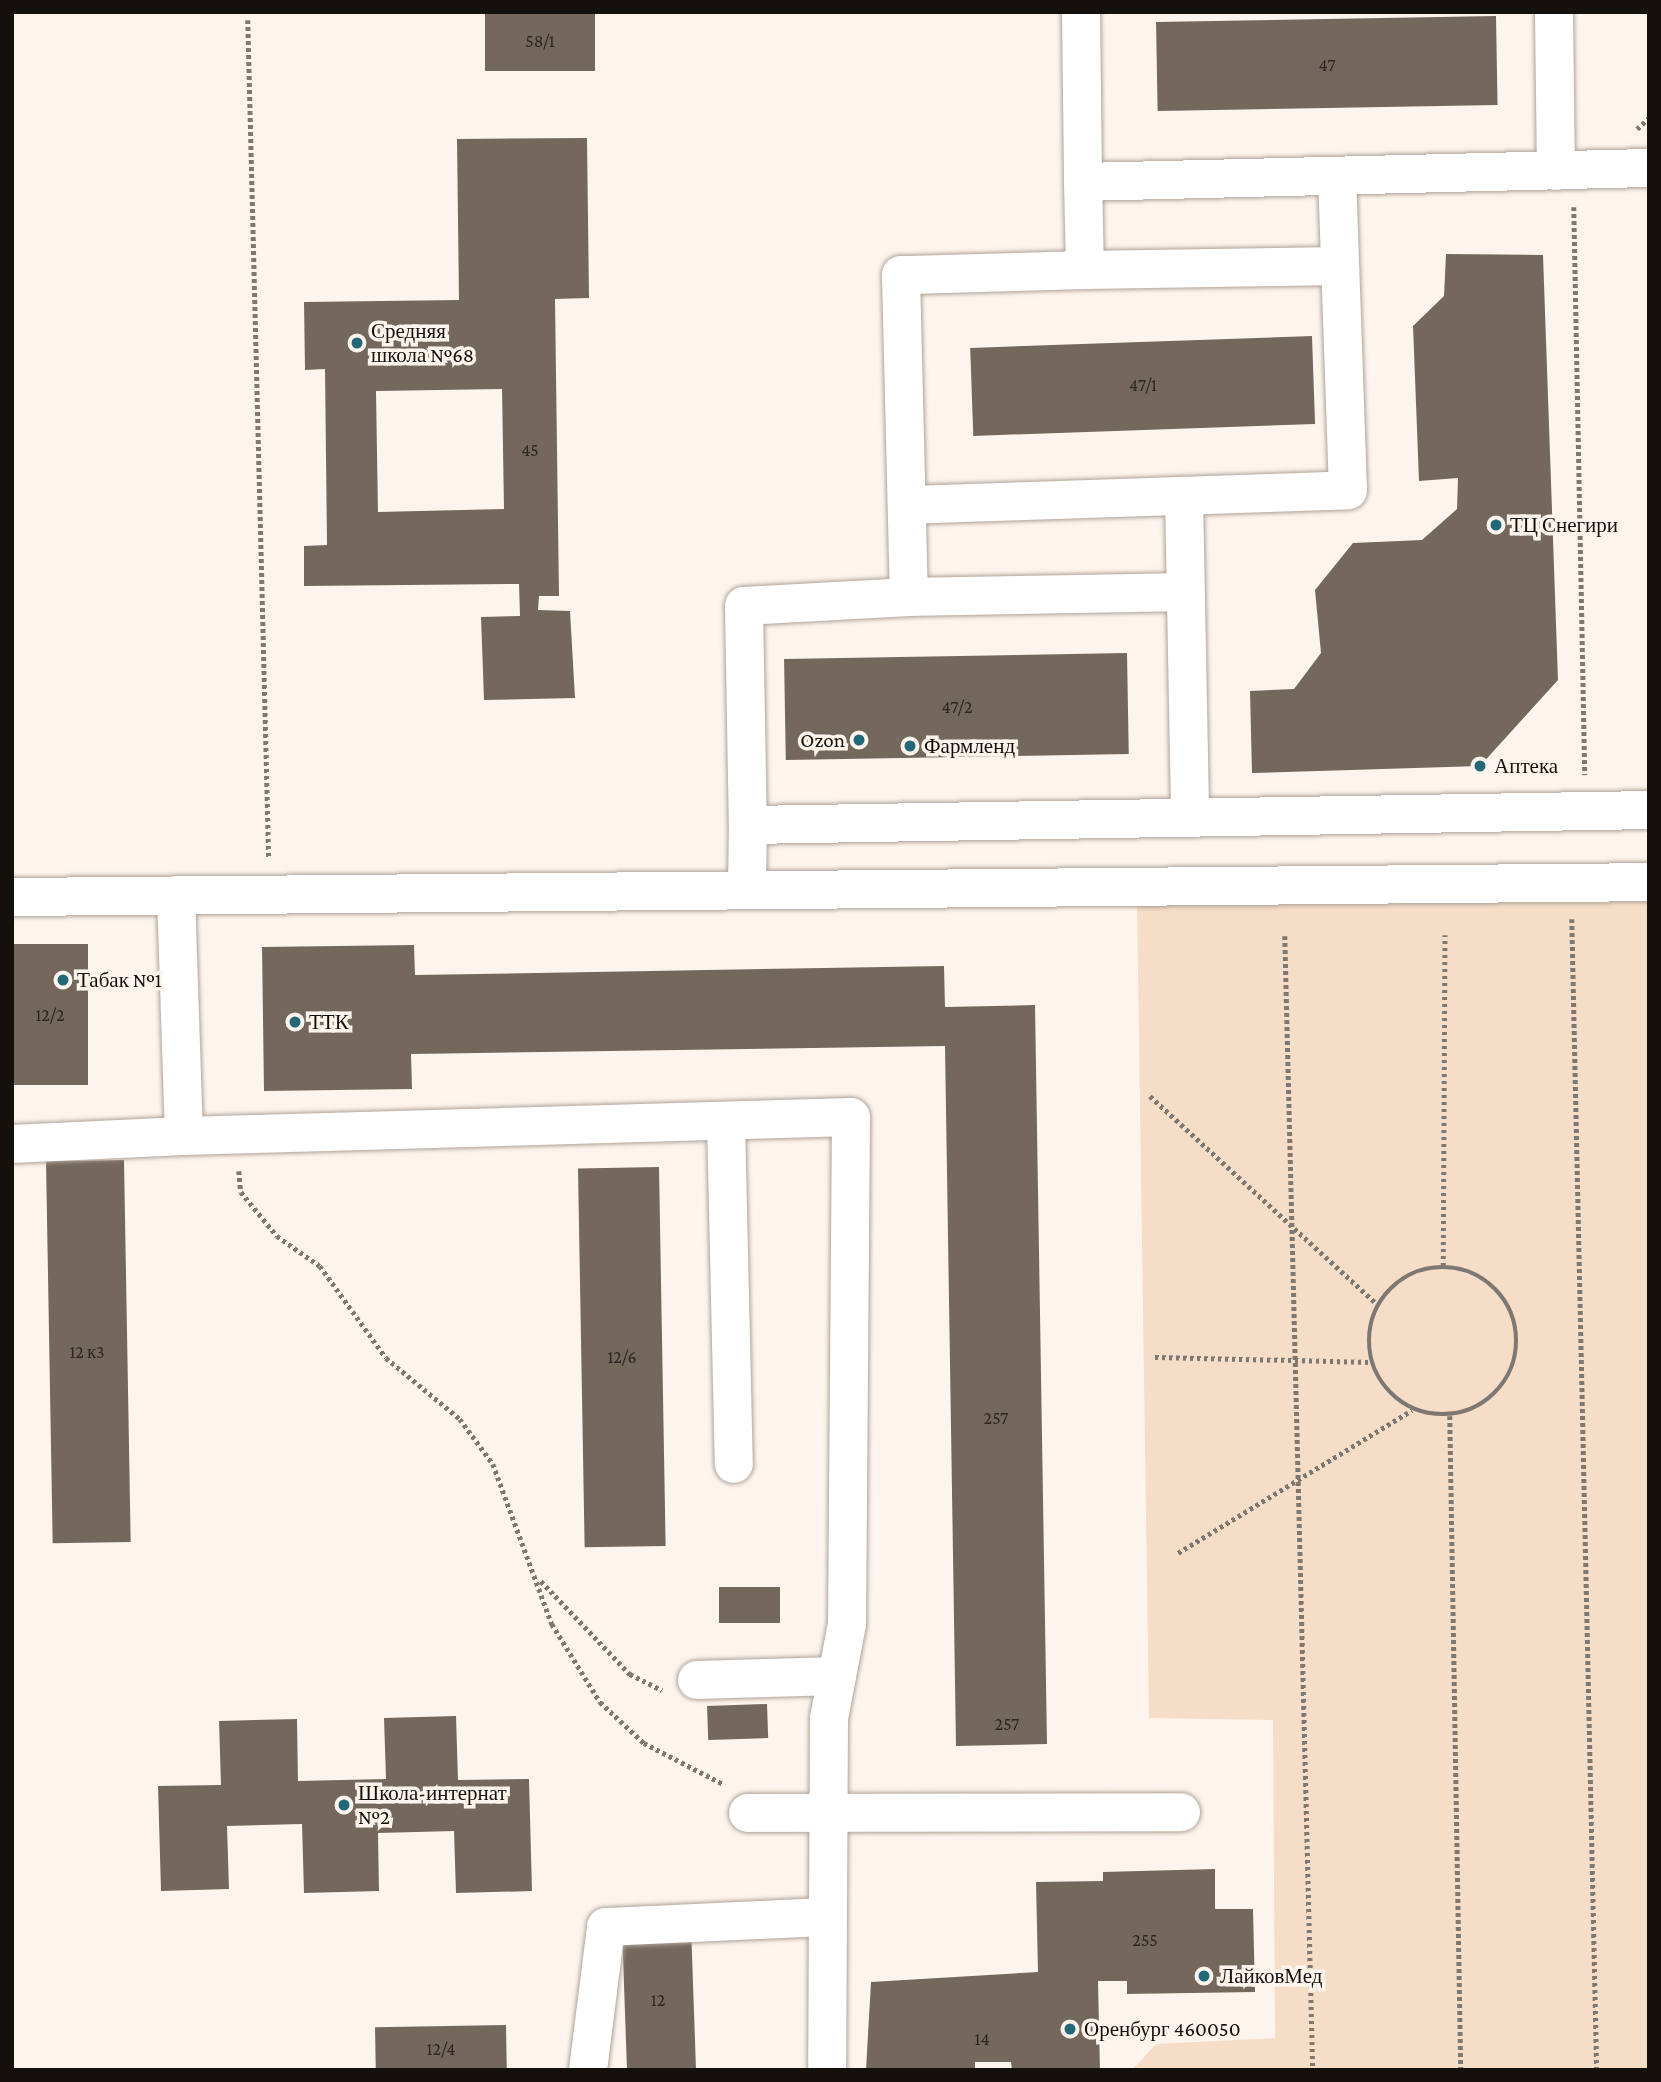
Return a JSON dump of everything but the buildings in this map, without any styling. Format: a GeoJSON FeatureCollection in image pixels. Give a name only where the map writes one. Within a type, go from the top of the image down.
{"type":"FeatureCollection","features":[{"type":"Feature","properties":{"kind":"street"},"geometry":{"type":"LineString","coordinates":[[1081,12],[1085,270]]}},
{"type":"Feature","properties":{"kind":"street"},"geometry":{"type":"LineString","coordinates":[[1554,12],[1566,170]]}},
{"type":"Feature","properties":{"kind":"street"},"geometry":{"type":"LineString","coordinates":[[1083,182],[1649,168]]}},
{"type":"Feature","properties":{"kind":"street"},"geometry":{"type":"LineString","coordinates":[[907,505],[1348,491],[1337,176]]}},
{"type":"Feature","properties":{"kind":"street"},"geometry":{"type":"LineString","coordinates":[[909,597],[901,275],[1340,266]]}},
{"type":"Feature","properties":{"kind":"street"},"geometry":{"type":"LineString","coordinates":[[1184,496],[1190,816]]}},
{"type":"Feature","properties":{"kind":"street"},"geometry":{"type":"LineString","coordinates":[[747,887],[744,606],[909,597],[1185,592]]}},
{"type":"Feature","properties":{"kind":"street"},"geometry":{"type":"LineString","coordinates":[[748,825],[1649,810]]}},
{"type":"Feature","properties":{"kind":"street"},"geometry":{"type":"LineString","coordinates":[[12,897],[747,887],[1649,882]]}},
{"type":"Feature","properties":{"kind":"street"},"geometry":{"type":"LineString","coordinates":[[176,895],[184,1136]]}},
{"type":"Feature","properties":{"kind":"street"},"geometry":{"type":"LineString","coordinates":[[12,1144],[184,1136],[850,1117],[847,1624],[829,1718],[827,2070]]}},
{"type":"Feature","properties":{"kind":"street"},"geometry":{"type":"LineString","coordinates":[[726,1121],[734,1464]]}},
{"type":"Feature","properties":{"kind":"street"},"geometry":{"type":"LineString","coordinates":[[696,1679],[837,1676]]}},
{"type":"Feature","properties":{"kind":"street"},"geometry":{"type":"LineString","coordinates":[[748,1813],[1181,1812]]}},
{"type":"Feature","properties":{"kind":"street"},"geometry":{"type":"LineString","coordinates":[[588,2070],[606,1927],[828,1917]]}},
{"type":"Feature","properties":{"kind":"path"},"geometry":{"type":"LineString","coordinates":[[248,20],[270,893]]}},
{"type":"Feature","properties":{"kind":"path"},"geometry":{"type":"LineString","coordinates":[[1566,170],[1586,811]]}},
{"type":"Feature","properties":{"kind":"path"},"geometry":{"type":"LineString","coordinates":[[1571,882],[1597,2070]]}},
{"type":"Feature","properties":{"kind":"path"},"geometry":{"type":"LineString","coordinates":[[1443,1266],[1445,934]]}},
{"type":"Feature","properties":{"kind":"path"},"geometry":{"type":"LineString","coordinates":[[1284,936],[1294,1361],[1300,1478],[1313,2070]]}},
{"type":"Feature","properties":{"kind":"path"},"geometry":{"type":"LineString","coordinates":[[1150,1096],[1377,1304]]}},
{"type":"Feature","properties":{"kind":"path"},"geometry":{"type":"LineString","coordinates":[[237,1135],[241,1192],[277,1236],[320,1266],[386,1358],[460,1419],[493,1464],[540,1580],[552,1624],[600,1702],[644,1743],[724,1784],[748,1813]]}},
{"type":"Feature","properties":{"kind":"path"},"geometry":{"type":"LineString","coordinates":[[1443,1266],[1476,1273],[1497,1289],[1517,1327],[1517,1352],[1496,1394],[1450,1416],[1412,1410],[1390,1395],[1370,1362],[1368,1336],[1377,1304],[1417,1271],[1443,1266]]}},
{"type":"Feature","properties":{"kind":"path"},"geometry":{"type":"LineString","coordinates":[[1155,1357],[1370,1362]]}},
{"type":"Feature","properties":{"kind":"path"},"geometry":{"type":"LineString","coordinates":[[1178,1553],[1412,1410]]}},
{"type":"Feature","properties":{"kind":"path"},"geometry":{"type":"LineString","coordinates":[[1450,1416],[1461,2070]]}},
{"type":"Feature","properties":{"kind":"path"},"geometry":{"type":"LineString","coordinates":[[540,1580],[630,1674],[657,1691],[696,1679]]}},
{"type":"Feature","properties":{"kind":"shaded area"},"geometry":{"type":"Polygon","coordinates":[[[1649,895],[1649,2070],[1132,2070],[1156,2044],[1275,2038],[1273,1720],[1149,1718],[1137,904],[1649,895]]]}},
{"type":"Feature","properties":{"kind":"place","name":"Средняя школа №68"},"geometry":{"type":"Point","coordinates":[357,343]}},
{"type":"Feature","properties":{"kind":"place","name":"ТЦ Снегири"},"geometry":{"type":"Point","coordinates":[1496,525]}},
{"type":"Feature","properties":{"kind":"place","name":"Ozon"},"geometry":{"type":"Point","coordinates":[859,740]}},
{"type":"Feature","properties":{"kind":"place","name":"Фармленд"},"geometry":{"type":"Point","coordinates":[910,746]}},
{"type":"Feature","properties":{"kind":"place","name":"Аптека"},"geometry":{"type":"Point","coordinates":[1480,766]}},
{"type":"Feature","properties":{"kind":"place","name":"Табак №1"},"geometry":{"type":"Point","coordinates":[63,980]}},
{"type":"Feature","properties":{"kind":"place","name":"ТТК"},"geometry":{"type":"Point","coordinates":[295,1022]}},
{"type":"Feature","properties":{"kind":"place","name":"Школа-интернат №2"},"geometry":{"type":"Point","coordinates":[344,1805]}},
{"type":"Feature","properties":{"kind":"place","name":"ЛайковМед"},"geometry":{"type":"Point","coordinates":[1204,1976]}},
{"type":"Feature","properties":{"kind":"place","name":"Оренбург 460050"},"geometry":{"type":"Point","coordinates":[1070,2029]}}]}
